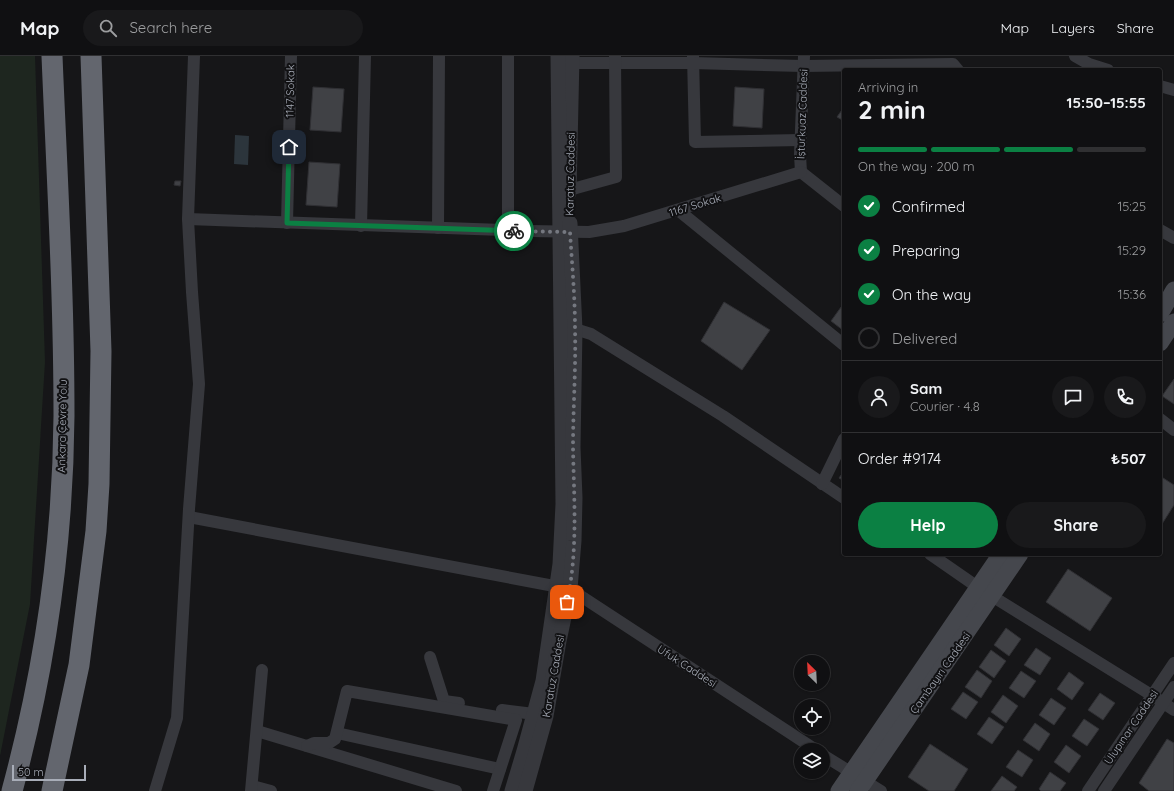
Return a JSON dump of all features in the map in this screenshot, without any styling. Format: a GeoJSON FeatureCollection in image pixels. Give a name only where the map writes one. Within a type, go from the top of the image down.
{"type":"FeatureCollection","features":[{"type":"Feature","properties":{"kind":"highway","name":"Ankara Çevre Yolu"},"geometry":{"type":"LineString","coordinates":[[12,791],[26,736],[42,658],[52,593],[61,482],[64,418],[63,350],[52,56]]}},
{"type":"Feature","properties":{"kind":"highway"},"geometry":{"type":"LineString","coordinates":[[52,791],[79,665],[96,531],[99,484],[101,351],[91,56]]}},
{"type":"Feature","properties":{"kind":"main road"},"geometry":{"type":"LineString","coordinates":[[1162,311],[1174,290]]}},
{"type":"Feature","properties":{"kind":"main road"},"geometry":{"type":"LineString","coordinates":[[1162,340],[1174,322]]}},
{"type":"Feature","properties":{"kind":"main road","name":"Çambayırı Caddesi"},"geometry":{"type":"LineString","coordinates":[[986,592],[1000,556]]}},
{"type":"Feature","properties":{"kind":"main road","name":"Çambayırı Caddesi"},"geometry":{"type":"LineString","coordinates":[[840,791],[858,782],[986,592],[1018,556]]}},
{"type":"Feature","properties":{"kind":"street"},"geometry":{"type":"LineString","coordinates":[[155,791],[177,718],[189,517],[199,384],[188,219],[194,56]]}},
{"type":"Feature","properties":{"kind":"street","name":"1147 Sokak"},"geometry":{"type":"LineString","coordinates":[[287,223],[291,56]]}},
{"type":"Feature","properties":{"kind":"street"},"geometry":{"type":"LineString","coordinates":[[361,226],[365,56]]}},
{"type":"Feature","properties":{"kind":"street"},"geometry":{"type":"LineString","coordinates":[[438,228],[439,56]]}},
{"type":"Feature","properties":{"kind":"street"},"geometry":{"type":"LineString","coordinates":[[508,56],[508,231]]}},
{"type":"Feature","properties":{"kind":"street","name":"Karatuz Caddesi"},"geometry":{"type":"LineString","coordinates":[[525,791],[559,641],[563,588],[574,526],[573,447],[575,328],[565,232],[558,56]]}},
{"type":"Feature","properties":{"kind":"street"},"geometry":{"type":"LineString","coordinates":[[1075,56],[1086,67]]}},
{"type":"Feature","properties":{"kind":"street"},"geometry":{"type":"LineString","coordinates":[[572,59],[955,63]]}},
{"type":"Feature","properties":{"kind":"street","name":"Karatuz Caddesi"},"geometry":{"type":"LineString","coordinates":[[565,232],[569,190],[572,59]]}},
{"type":"Feature","properties":{"kind":"street"},"geometry":{"type":"LineString","coordinates":[[569,190],[616,177],[615,60]]}},
{"type":"Feature","properties":{"kind":"street"},"geometry":{"type":"LineString","coordinates":[[693,60],[695,142],[800,140]]}},
{"type":"Feature","properties":{"kind":"street","name":"İşturkuaz Caddesi"},"geometry":{"type":"LineString","coordinates":[[801,172],[800,140],[804,61]]}},
{"type":"Feature","properties":{"kind":"street"},"geometry":{"type":"LineString","coordinates":[[1162,87],[1174,90]]}},
{"type":"Feature","properties":{"kind":"street"},"geometry":{"type":"LineString","coordinates":[[801,172],[842,204]]}},
{"type":"Feature","properties":{"kind":"street","name":"1167 Sokak"},"geometry":{"type":"LineString","coordinates":[[188,219],[508,231],[589,232],[624,226],[801,172]]}},
{"type":"Feature","properties":{"kind":"street"},"geometry":{"type":"LineString","coordinates":[[678,210],[842,343]]}},
{"type":"Feature","properties":{"kind":"street"},"geometry":{"type":"LineString","coordinates":[[1162,231],[1174,238]]}},
{"type":"Feature","properties":{"kind":"street"},"geometry":{"type":"LineString","coordinates":[[189,517],[563,588],[560,564],[563,504],[565,232]]}},
{"type":"Feature","properties":{"kind":"street"},"geometry":{"type":"LineString","coordinates":[[575,328],[591,334],[723,416],[842,497]]}},
{"type":"Feature","properties":{"kind":"street"},"geometry":{"type":"LineString","coordinates":[[1162,421],[1174,430]]}},
{"type":"Feature","properties":{"kind":"street"},"geometry":{"type":"LineString","coordinates":[[822,484],[842,443]]}},
{"type":"Feature","properties":{"kind":"street"},"geometry":{"type":"LineString","coordinates":[[933,556],[986,592],[1174,710]]}},
{"type":"Feature","properties":{"kind":"street","name":"Ufuk Caddesi"},"geometry":{"type":"LineString","coordinates":[[563,588],[805,743]]}},
{"type":"Feature","properties":{"kind":"street"},"geometry":{"type":"LineString","coordinates":[[430,657],[444,701],[541,715],[512,791]]}},
{"type":"Feature","properties":{"kind":"street","name":"Ulupınar Caddesi"},"geometry":{"type":"LineString","coordinates":[[1088,791],[1174,663]]}},
{"type":"Feature","properties":{"kind":"street"},"geometry":{"type":"LineString","coordinates":[[262,670],[252,788],[271,791]]}},
{"type":"Feature","properties":{"kind":"street","name":"Ulupınar Caddesi"},"geometry":{"type":"LineString","coordinates":[[1104,791],[1174,687]]}},
{"type":"Feature","properties":{"kind":"street"},"geometry":{"type":"LineString","coordinates":[[307,746],[314,743],[331,742],[335,739],[347,691],[516,720],[493,791]]}},
{"type":"Feature","properties":{"kind":"street"},"geometry":{"type":"LineString","coordinates":[[257,731],[456,791]]}},
{"type":"Feature","properties":{"kind":"street"},"geometry":{"type":"LineString","coordinates":[[337,733],[500,769]]}},
{"type":"Feature","properties":{"kind":"street"},"geometry":{"type":"LineString","coordinates":[[830,760],[858,782],[882,791]]}},
{"type":"Feature","properties":{"kind":"shaded area"},"geometry":{"type":"Polygon","coordinates":[[[0,56],[35,56],[45,362],[30,604],[0,756],[0,56]]]}},
{"type":"Feature","properties":{"kind":"shaded area"},"geometry":{"type":"Polygon","coordinates":[[[235,135],[249,136],[248,165],[234,164],[235,135]]]}},
{"type":"Feature","properties":{"kind":"building"},"geometry":{"type":"Polygon","coordinates":[[[313,87],[344,89],[341,132],[310,130],[313,87]]]}},
{"type":"Feature","properties":{"kind":"building"},"geometry":{"type":"Polygon","coordinates":[[[735,87],[764,89],[762,128],[733,126],[735,87]]]}},
{"type":"Feature","properties":{"kind":"building"},"geometry":{"type":"Polygon","coordinates":[[[842,110],[842,120],[837,117],[842,110]]]}},
{"type":"Feature","properties":{"kind":"building"},"geometry":{"type":"Polygon","coordinates":[[[309,162],[340,164],[337,207],[306,205],[309,162]]]}},
{"type":"Feature","properties":{"kind":"building"},"geometry":{"type":"Polygon","coordinates":[[[175,181],[181,181],[180,186],[174,185],[175,181]]]}},
{"type":"Feature","properties":{"kind":"building"},"geometry":{"type":"Polygon","coordinates":[[[724,302],[770,330],[742,370],[701,341],[724,302]]]}},
{"type":"Feature","properties":{"kind":"building"},"geometry":{"type":"Polygon","coordinates":[[[842,306],[842,329],[831,321],[842,306]]]}},
{"type":"Feature","properties":{"kind":"building"},"geometry":{"type":"Polygon","coordinates":[[[1174,379],[1174,404],[1162,396],[1174,379]]]}},
{"type":"Feature","properties":{"kind":"building"},"geometry":{"type":"Polygon","coordinates":[[[1162,477],[1174,485],[1174,505],[1162,524],[1162,477]]]}},
{"type":"Feature","properties":{"kind":"building"},"geometry":{"type":"Polygon","coordinates":[[[1068,569],[1112,598],[1090,631],[1046,602],[1068,569]]]}},
{"type":"Feature","properties":{"kind":"building"},"geometry":{"type":"Polygon","coordinates":[[[1006,628],[1021,639],[1009,656],[994,645],[1006,628]]]}},
{"type":"Feature","properties":{"kind":"building"},"geometry":{"type":"Polygon","coordinates":[[[1036,648],[1051,658],[1040,675],[1024,665],[1036,648]]]}},
{"type":"Feature","properties":{"kind":"building"},"geometry":{"type":"Polygon","coordinates":[[[991,650],[1006,661],[994,678],[979,667],[991,650]]]}},
{"type":"Feature","properties":{"kind":"building"},"geometry":{"type":"Polygon","coordinates":[[[977,670],[992,681],[981,698],[965,687],[977,670]]]}},
{"type":"Feature","properties":{"kind":"building"},"geometry":{"type":"Polygon","coordinates":[[[1021,671],[1036,681],[1024,698],[1009,688],[1021,671]]]}},
{"type":"Feature","properties":{"kind":"building"},"geometry":{"type":"Polygon","coordinates":[[[1069,672],[1084,683],[1072,700],[1057,689],[1069,672]]]}},
{"type":"Feature","properties":{"kind":"building"},"geometry":{"type":"Polygon","coordinates":[[[963,692],[978,702],[966,719],[951,709],[963,692]]]}},
{"type":"Feature","properties":{"kind":"building"},"geometry":{"type":"Polygon","coordinates":[[[1100,693],[1115,703],[1103,720],[1088,710],[1100,693]]]}},
{"type":"Feature","properties":{"kind":"building"},"geometry":{"type":"Polygon","coordinates":[[[1003,695],[1018,706],[1006,723],[991,712],[1003,695]]]}},
{"type":"Feature","properties":{"kind":"building"},"geometry":{"type":"Polygon","coordinates":[[[1051,698],[1066,708],[1054,725],[1039,715],[1051,698]]]}},
{"type":"Feature","properties":{"kind":"building"},"geometry":{"type":"Polygon","coordinates":[[[989,717],[1004,727],[992,744],[977,734],[989,717]]]}},
{"type":"Feature","properties":{"kind":"building"},"geometry":{"type":"Polygon","coordinates":[[[1084,719],[1099,729],[1087,746],[1072,736],[1084,719]]]}},
{"type":"Feature","properties":{"kind":"building"},"geometry":{"type":"Polygon","coordinates":[[[1035,723],[1050,734],[1039,751],[1023,740],[1035,723]]]}},
{"type":"Feature","properties":{"kind":"building"},"geometry":{"type":"Polygon","coordinates":[[[1167,739],[1174,743],[1174,791],[1149,791],[1139,783],[1167,739]]]}},
{"type":"Feature","properties":{"kind":"building"},"geometry":{"type":"Polygon","coordinates":[[[930,744],[968,769],[954,791],[929,791],[908,777],[930,744]]]}},
{"type":"Feature","properties":{"kind":"building"},"geometry":{"type":"Polygon","coordinates":[[[1066,745],[1081,756],[1069,773],[1054,762],[1066,745]]]}},
{"type":"Feature","properties":{"kind":"building"},"geometry":{"type":"Polygon","coordinates":[[[1018,750],[1033,760],[1022,777],[1006,767],[1018,750]]]}},
{"type":"Feature","properties":{"kind":"building"},"geometry":{"type":"Polygon","coordinates":[[[1050,772],[1066,783],[1060,791],[1041,791],[1039,789],[1050,772]]]}},
{"type":"Feature","properties":{"kind":"building"},"geometry":{"type":"Polygon","coordinates":[[[1002,776],[1017,787],[1014,791],[991,791],[1002,776]]]}},
{"type":"Feature","properties":{"kind":"way so far"},"geometry":{"type":"LineString","coordinates":[[514,231],[570,232],[575,328],[573,447],[575,498],[574,541],[570,589],[567,602]]}},
{"type":"Feature","properties":{"kind":"route"},"geometry":{"type":"LineString","coordinates":[[289,147],[287,223],[514,231]]}}]}
